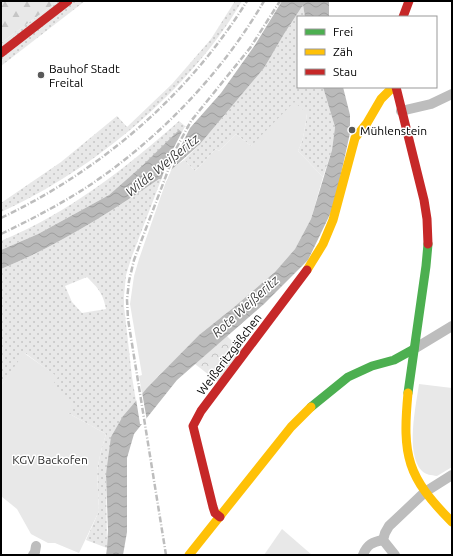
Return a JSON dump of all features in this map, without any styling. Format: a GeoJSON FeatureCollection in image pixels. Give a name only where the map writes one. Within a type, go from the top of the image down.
{"type":"FeatureCollection","features":[{"type":"Feature","properties":{"kind":"street"},"geometry":{"type":"LineString","coordinates":[[1,53],[68,1]]}},
{"type":"Feature","properties":{"kind":"street"},"geometry":{"type":"LineString","coordinates":[[404,16],[409,1]]}},
{"type":"Feature","properties":{"kind":"street","name":"Weißeritzgäßchen"},"geometry":{"type":"LineString","coordinates":[[220,518],[215,513],[213,507],[193,426],[201,411],[306,272],[323,244],[338,202],[357,133],[366,125],[381,98],[392,88]]}},
{"type":"Feature","properties":{"kind":"street"},"geometry":{"type":"LineString","coordinates":[[396,88],[421,192],[428,239],[426,268],[407,410],[406,438],[408,454],[413,472],[425,492],[452,522]]}},
{"type":"Feature","properties":{"kind":"street"},"geometry":{"type":"LineString","coordinates":[[401,111],[431,104],[452,94]]}},
{"type":"Feature","properties":{"kind":"street"},"geometry":{"type":"LineString","coordinates":[[190,555],[291,427],[329,391],[348,376],[372,366],[394,360],[452,326]]}},
{"type":"Feature","properties":{"kind":"street"},"geometry":{"type":"LineString","coordinates":[[395,555],[384,540],[385,533],[389,526],[425,492],[452,475]]}},
{"type":"Feature","properties":{"kind":"street"},"geometry":{"type":"LineString","coordinates":[[363,555],[371,542],[384,540]]}},
{"type":"Feature","properties":{"kind":"green space"},"geometry":{"type":"Polygon","coordinates":[[[1,1],[58,1],[1,43],[1,1]]]}},
{"type":"Feature","properties":{"kind":"green space"},"geometry":{"type":"Polygon","coordinates":[[[58,1],[85,1],[1,66],[1,43],[58,1]]]}},
{"type":"Feature","properties":{"kind":"green space"},"geometry":{"type":"Polygon","coordinates":[[[235,1],[242,1],[221,34],[195,66],[167,96],[137,124],[71,174],[36,195],[1,212],[1,203],[61,162],[117,116],[127,127],[172,84],[211,39],[235,1]]]}},
{"type":"Feature","properties":{"kind":"green space"},"geometry":{"type":"Polygon","coordinates":[[[303,5],[305,16],[297,16],[297,88],[323,88],[335,127],[332,150],[323,177],[298,151],[303,137],[307,113],[251,146],[236,134],[219,151],[216,149],[195,171],[184,160],[200,144],[264,68],[303,5]]]}},
{"type":"Feature","properties":{"kind":"green space"},"geometry":{"type":"Polygon","coordinates":[[[294,102],[307,113],[303,137],[298,151],[323,177],[311,219],[295,249],[275,272],[199,335],[142,394],[139,376],[142,375],[130,304],[134,276],[139,259],[170,170],[184,160],[195,171],[216,149],[219,151],[236,134],[251,146],[294,102]]]}},
{"type":"Feature","properties":{"kind":"green space"},"geometry":{"type":"Polygon","coordinates":[[[179,121],[185,126],[182,132],[109,195],[38,234],[1,250],[1,241],[26,230],[73,203],[117,173],[179,121]]]}},
{"type":"Feature","properties":{"kind":"green space"},"geometry":{"type":"Polygon","coordinates":[[[159,179],[161,180],[126,275],[124,306],[136,401],[123,416],[106,474],[107,548],[86,540],[99,511],[97,470],[106,434],[68,413],[51,385],[57,377],[25,353],[1,386],[1,269],[62,239],[159,179]],[[87,277],[65,286],[72,302],[82,313],[106,309],[102,295],[87,277]]]}},
{"type":"Feature","properties":{"kind":"green space"},"geometry":{"type":"Polygon","coordinates":[[[227,336],[234,343],[244,349],[218,382],[195,364],[227,336]]]}},
{"type":"Feature","properties":{"kind":"green space","name":"KGV Backofen"},"geometry":{"type":"Polygon","coordinates":[[[24,353],[58,377],[52,386],[75,404],[68,413],[106,434],[97,470],[99,511],[79,553],[55,543],[48,543],[31,534],[17,509],[1,496],[1,386],[24,353]]]}},
{"type":"Feature","properties":{"kind":"green space"},"geometry":{"type":"Polygon","coordinates":[[[419,384],[452,388],[452,467],[437,476],[427,474],[422,471],[417,463],[414,453],[413,429],[419,384]]]}},
{"type":"Feature","properties":{"kind":"green space"},"geometry":{"type":"Polygon","coordinates":[[[282,529],[312,555],[264,555],[282,529]]]}},
{"type":"Feature","properties":{"kind":"water","name":"Wilde Weißeritz"},"geometry":{"type":"Polygon","coordinates":[[[282,1],[329,1],[329,16],[305,16],[303,5],[264,68],[200,144],[171,170],[167,181],[159,179],[82,228],[42,250],[1,269],[1,250],[38,234],[109,195],[142,166],[179,130],[182,132],[185,126],[190,128],[221,93],[255,45],[282,1]]]}},
{"type":"Feature","properties":{"kind":"water","name":"Rote Weißeritz"},"geometry":{"type":"Polygon","coordinates":[[[323,88],[343,88],[350,115],[350,133],[334,206],[308,260],[264,304],[177,380],[134,434],[127,458],[127,532],[123,555],[106,555],[108,530],[106,474],[111,437],[123,416],[147,388],[199,335],[275,272],[295,249],[311,219],[332,150],[335,127],[323,88]]]}},
{"type":"Feature","properties":{"kind":"pier"},"geometry":{"type":"Polygon","coordinates":[[[185,126],[190,128],[180,148],[167,181],[161,180],[169,157],[185,126]]]}},
{"type":"Feature","properties":{"kind":"pier"},"geometry":{"type":"Polygon","coordinates":[[[142,392],[147,421],[144,424],[140,424],[136,399],[142,392]]]}},
{"type":"Feature","properties":{"kind":"railway"},"geometry":{"type":"LineString","coordinates":[[1,218],[38,199],[73,177],[107,153],[139,127],[170,99],[198,68],[224,36],[247,1]]}},
{"type":"Feature","properties":{"kind":"railway"},"geometry":{"type":"LineString","coordinates":[[1,234],[43,213],[84,189],[111,170],[161,128],[207,81],[228,55],[264,1]]}},
{"type":"Feature","properties":{"kind":"railway"},"geometry":{"type":"LineString","coordinates":[[166,555],[128,319],[127,300],[129,281],[134,260],[177,147],[191,121],[250,48],[280,1]]}},
{"type":"Feature","properties":{"kind":"traffic: fast"},"geometry":{"type":"LineString","coordinates":[[408,393],[428,244]]}},
{"type":"Feature","properties":{"kind":"traffic: fast"},"geometry":{"type":"LineString","coordinates":[[311,407],[348,377],[372,366],[394,360],[414,349]]}},
{"type":"Feature","properties":{"kind":"traffic: slow"},"geometry":{"type":"LineString","coordinates":[[307,270],[323,244],[333,220],[355,138],[367,123],[381,99],[392,88]]}},
{"type":"Feature","properties":{"kind":"traffic: slow"},"geometry":{"type":"LineString","coordinates":[[408,393],[406,433],[407,450],[411,464],[425,492],[452,522]]}},
{"type":"Feature","properties":{"kind":"traffic: slow"},"geometry":{"type":"LineString","coordinates":[[189,555],[291,427],[311,407]]}},
{"type":"Feature","properties":{"kind":"traffic: jam"},"geometry":{"type":"LineString","coordinates":[[1,53],[68,1]]}},
{"type":"Feature","properties":{"kind":"traffic: jam"},"geometry":{"type":"LineString","coordinates":[[403,16],[409,1]]}},
{"type":"Feature","properties":{"kind":"traffic: jam"},"geometry":{"type":"LineString","coordinates":[[396,88],[424,200],[427,219],[428,244]]}},
{"type":"Feature","properties":{"kind":"traffic: jam"},"geometry":{"type":"LineString","coordinates":[[220,517],[215,513],[213,507],[193,426],[201,411],[307,270]]}},
{"type":"Feature","properties":{"kind":"place","name":"Bauhof Stadt Freital"},"geometry":{"type":"Point","coordinates":[41,75]}},
{"type":"Feature","properties":{"kind":"place","name":"Mühlenstein"},"geometry":{"type":"Point","coordinates":[352,130]}}]}
